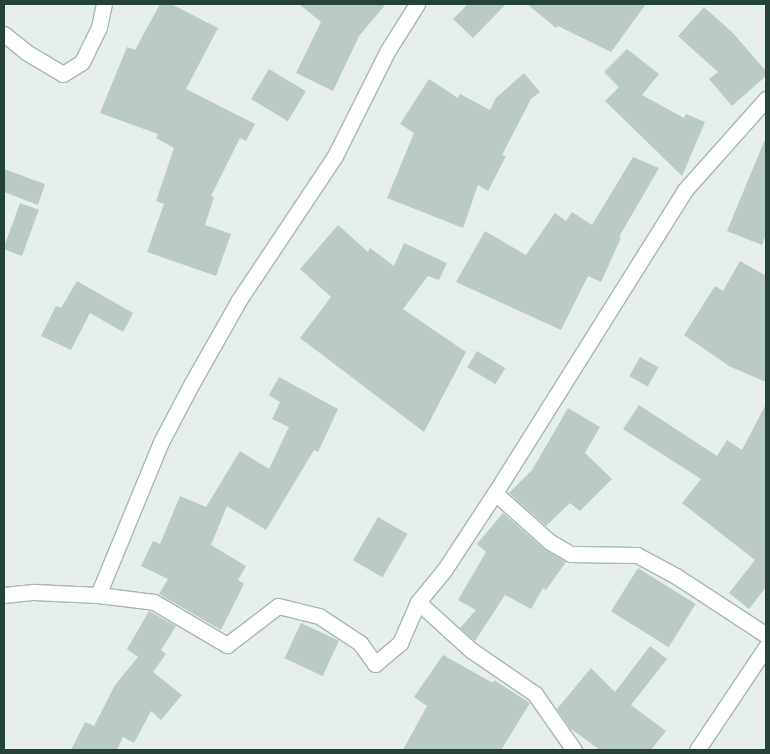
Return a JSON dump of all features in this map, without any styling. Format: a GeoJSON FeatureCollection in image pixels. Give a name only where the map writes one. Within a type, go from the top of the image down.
{"type":"FeatureCollection","features":[{"type":"Feature","properties":{"kind":"street"},"geometry":{"type":"LineString","coordinates":[[4,34],[26,52],[63,74],[82,62],[99,27],[104,4]]}},
{"type":"Feature","properties":{"kind":"street"},"geometry":{"type":"LineString","coordinates":[[98,595],[162,442],[192,383],[238,300],[335,156],[388,50],[417,4]]}},
{"type":"Feature","properties":{"kind":"street"},"geometry":{"type":"LineString","coordinates":[[4,595],[34,592],[98,595],[154,602],[227,644],[278,606],[319,616],[360,644],[375,664],[400,643],[418,602],[445,569],[496,493],[685,190],[766,98]]}},
{"type":"Feature","properties":{"kind":"street"},"geometry":{"type":"LineString","coordinates":[[496,493],[550,542],[571,554],[637,555],[676,576],[766,635]]}},
{"type":"Feature","properties":{"kind":"street"},"geometry":{"type":"LineString","coordinates":[[418,602],[471,650],[534,694],[574,750]]}},
{"type":"Feature","properties":{"kind":"street"},"geometry":{"type":"LineString","coordinates":[[697,750],[766,647]]}},
{"type":"Feature","properties":{"kind":"building"},"geometry":{"type":"Polygon","coordinates":[[[160,4],[171,4],[218,28],[186,89],[255,124],[246,141],[240,138],[211,196],[214,197],[205,225],[231,234],[216,276],[147,252],[164,204],[156,201],[174,148],[156,138],[158,134],[100,113],[127,47],[135,50],[160,4]]]}},
{"type":"Feature","properties":{"kind":"building"},"geometry":{"type":"Polygon","coordinates":[[[299,4],[386,4],[359,36],[333,91],[296,73],[321,22],[299,4]]]}},
{"type":"Feature","properties":{"kind":"building"},"geometry":{"type":"Polygon","coordinates":[[[468,4],[506,4],[473,38],[453,19],[468,4]]]}},
{"type":"Feature","properties":{"kind":"building"},"geometry":{"type":"Polygon","coordinates":[[[527,4],[646,4],[611,52],[558,26],[556,28],[527,4]]]}},
{"type":"Feature","properties":{"kind":"building"},"geometry":{"type":"Polygon","coordinates":[[[704,7],[733,33],[766,71],[766,76],[732,106],[709,79],[718,72],[678,36],[704,7]]]}},
{"type":"Feature","properties":{"kind":"building"},"geometry":{"type":"Polygon","coordinates":[[[627,49],[659,74],[642,95],[684,118],[686,114],[705,122],[682,176],[605,101],[619,87],[604,72],[627,49]]]}},
{"type":"Feature","properties":{"kind":"building"},"geometry":{"type":"Polygon","coordinates":[[[269,69],[306,91],[288,121],[251,99],[269,69]]]}},
{"type":"Feature","properties":{"kind":"building"},"geometry":{"type":"Polygon","coordinates":[[[524,73],[540,92],[531,99],[502,155],[506,156],[488,191],[478,185],[463,228],[387,198],[414,133],[400,124],[429,79],[458,98],[460,94],[490,110],[496,98],[524,73]]]}},
{"type":"Feature","properties":{"kind":"building"},"geometry":{"type":"Polygon","coordinates":[[[766,137],[766,234],[762,245],[727,231],[766,137]]]}},
{"type":"Feature","properties":{"kind":"building"},"geometry":{"type":"Polygon","coordinates":[[[633,157],[659,168],[619,237],[621,238],[601,282],[588,276],[561,330],[456,282],[485,231],[526,255],[555,213],[566,221],[572,212],[592,225],[633,157]]]}},
{"type":"Feature","properties":{"kind":"building"},"geometry":{"type":"Polygon","coordinates":[[[4,169],[45,184],[38,205],[4,192],[4,169]]]}},
{"type":"Feature","properties":{"kind":"building"},"geometry":{"type":"Polygon","coordinates":[[[20,203],[39,210],[22,256],[4,249],[20,203]]]}},
{"type":"Feature","properties":{"kind":"building"},"geometry":{"type":"Polygon","coordinates":[[[338,225],[368,252],[370,248],[394,266],[404,243],[447,263],[439,280],[428,276],[403,309],[466,352],[424,432],[300,338],[331,297],[300,269],[338,225]]]}},
{"type":"Feature","properties":{"kind":"building"},"geometry":{"type":"Polygon","coordinates":[[[740,261],[766,276],[766,382],[729,366],[684,335],[715,286],[723,291],[740,261]]]}},
{"type":"Feature","properties":{"kind":"building"},"geometry":{"type":"Polygon","coordinates":[[[77,281],[133,313],[123,332],[90,313],[71,350],[41,336],[56,306],[61,308],[77,281]]]}},
{"type":"Feature","properties":{"kind":"building"},"geometry":{"type":"Polygon","coordinates":[[[477,351],[505,368],[496,384],[467,367],[477,351]]]}},
{"type":"Feature","properties":{"kind":"building"},"geometry":{"type":"Polygon","coordinates":[[[640,357],[658,367],[648,386],[629,376],[640,357]]]}},
{"type":"Feature","properties":{"kind":"building"},"geometry":{"type":"Polygon","coordinates":[[[279,377],[338,409],[318,452],[314,450],[266,530],[227,506],[211,545],[246,566],[238,580],[244,584],[221,630],[159,594],[168,579],[141,566],[153,541],[160,544],[180,496],[206,507],[240,451],[269,469],[289,427],[272,419],[280,402],[269,395],[279,377]]]}},
{"type":"Feature","properties":{"kind":"building"},"geometry":{"type":"Polygon","coordinates":[[[766,404],[766,587],[749,609],[729,593],[755,560],[682,503],[701,479],[623,429],[639,405],[717,456],[727,440],[742,450],[766,404]]]}},
{"type":"Feature","properties":{"kind":"building"},"geometry":{"type":"Polygon","coordinates":[[[568,408],[600,427],[585,453],[612,479],[580,511],[570,503],[546,526],[509,493],[532,470],[568,408]]]}},
{"type":"Feature","properties":{"kind":"building"},"geometry":{"type":"Polygon","coordinates":[[[503,513],[544,549],[566,562],[546,590],[543,588],[531,609],[505,595],[475,641],[460,628],[476,610],[458,600],[486,552],[477,544],[503,513]]]}},
{"type":"Feature","properties":{"kind":"building"},"geometry":{"type":"Polygon","coordinates":[[[378,517],[407,534],[382,577],[353,560],[378,517]]]}},
{"type":"Feature","properties":{"kind":"building"},"geometry":{"type":"Polygon","coordinates":[[[638,568],[696,604],[669,647],[611,611],[638,568]]]}},
{"type":"Feature","properties":{"kind":"building"},"geometry":{"type":"Polygon","coordinates":[[[149,611],[176,626],[161,650],[166,654],[153,672],[182,695],[161,720],[151,711],[134,743],[123,737],[117,750],[71,750],[85,722],[94,726],[115,685],[138,657],[127,649],[149,611]]]}},
{"type":"Feature","properties":{"kind":"building"},"geometry":{"type":"Polygon","coordinates":[[[301,623],[339,641],[323,676],[285,658],[301,623]]]}},
{"type":"Feature","properties":{"kind":"building"},"geometry":{"type":"Polygon","coordinates":[[[650,646],[667,659],[631,705],[666,731],[651,750],[600,750],[570,728],[557,709],[591,668],[615,692],[650,646]]]}},
{"type":"Feature","properties":{"kind":"building"},"geometry":{"type":"Polygon","coordinates":[[[443,655],[493,683],[494,680],[530,703],[501,750],[403,750],[427,706],[414,697],[443,655]]]}}]}
